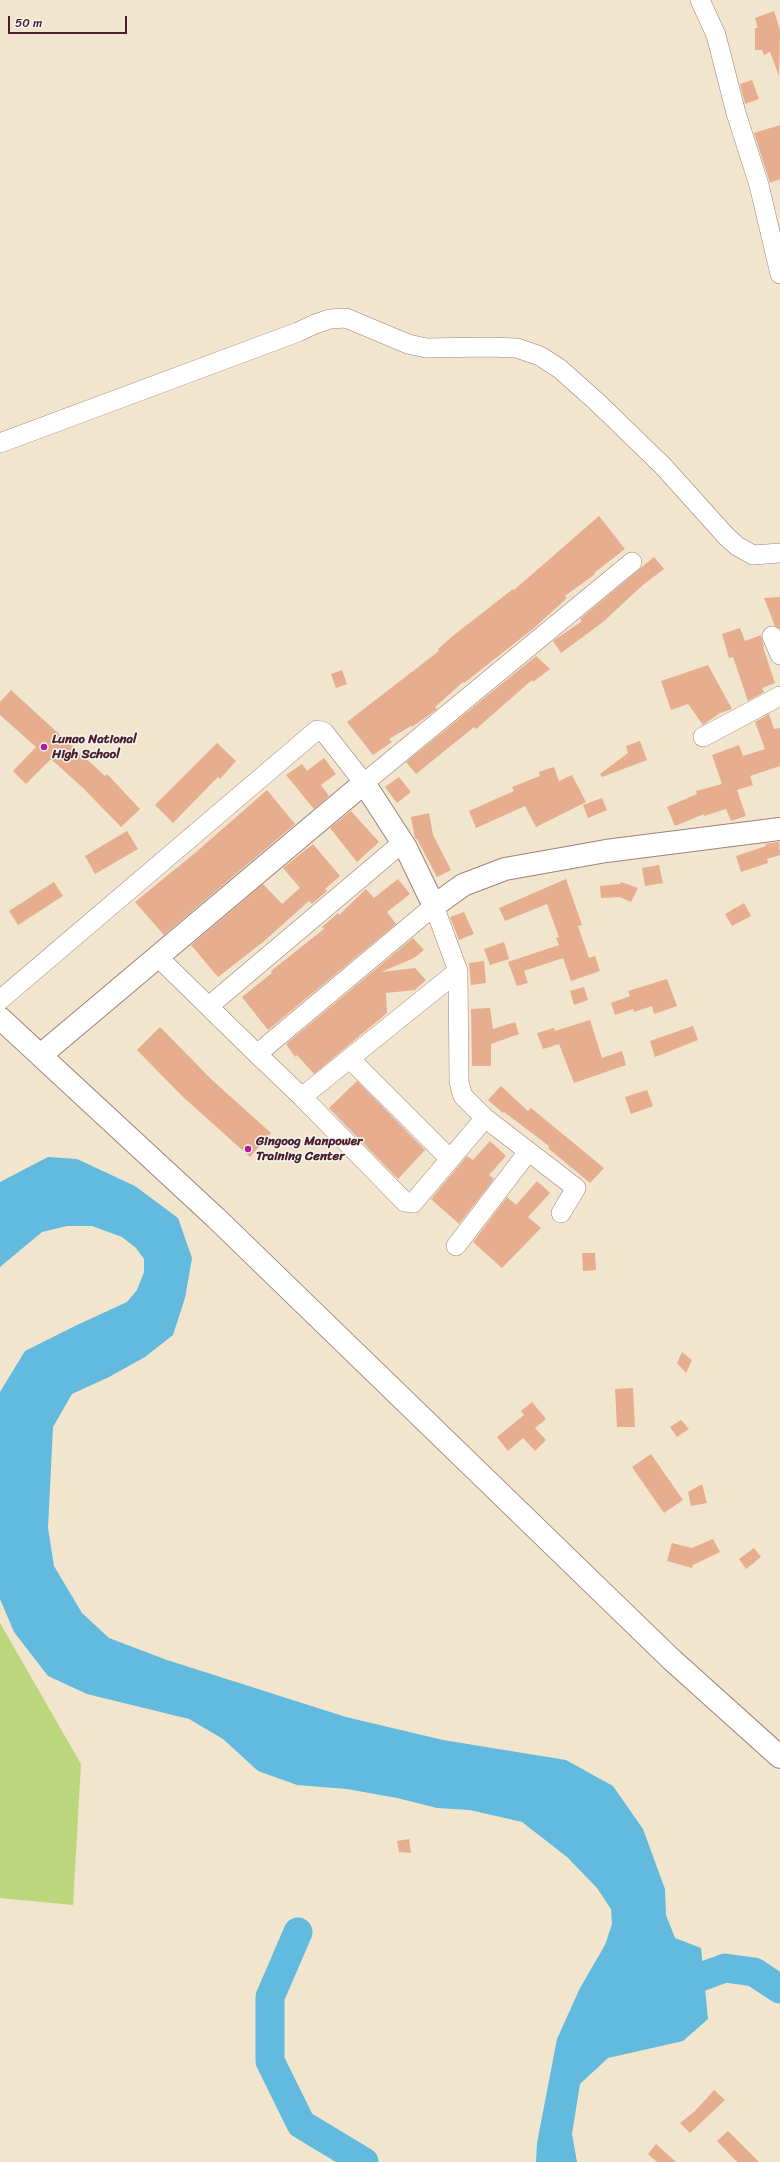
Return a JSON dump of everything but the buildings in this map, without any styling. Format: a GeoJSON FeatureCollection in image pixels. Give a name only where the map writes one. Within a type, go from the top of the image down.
{"type":"FeatureCollection","features":[{"type":"Feature","properties":{"kind":"street"},"geometry":{"type":"LineString","coordinates":[[700,0],[716,35],[736,112],[759,185],[780,274]]}},
{"type":"Feature","properties":{"kind":"street"},"geometry":{"type":"LineString","coordinates":[[0,443],[298,332],[315,324],[330,319],[346,318],[408,344],[426,348],[517,348],[540,356],[560,370],[597,402],[668,471],[726,536],[737,546],[753,555],[780,553]]}},
{"type":"Feature","properties":{"kind":"street"},"geometry":{"type":"LineString","coordinates":[[42,1054],[158,958],[364,783],[632,562]]}},
{"type":"Feature","properties":{"kind":"street"},"geometry":{"type":"LineString","coordinates":[[772,636],[780,655]]}},
{"type":"Feature","properties":{"kind":"street"},"geometry":{"type":"LineString","coordinates":[[703,737],[780,696]]}},
{"type":"Feature","properties":{"kind":"street"},"geometry":{"type":"LineString","coordinates":[[0,1000],[317,730],[324,732],[364,783],[402,843],[434,906],[458,971],[459,1081],[463,1096],[484,1118],[576,1188],[561,1213]]}},
{"type":"Feature","properties":{"kind":"street"},"geometry":{"type":"LineString","coordinates":[[257,1054],[434,906],[462,885],[505,869],[606,851],[780,829]]}},
{"type":"Feature","properties":{"kind":"street"},"geometry":{"type":"LineString","coordinates":[[209,1006],[402,843]]}},
{"type":"Feature","properties":{"kind":"street"},"geometry":{"type":"LineString","coordinates":[[158,958],[302,1097],[405,1202],[414,1203],[484,1118]]}},
{"type":"Feature","properties":{"kind":"street"},"geometry":{"type":"LineString","coordinates":[[302,1097],[458,971]]}},
{"type":"Feature","properties":{"kind":"street"},"geometry":{"type":"LineString","coordinates":[[0,1018],[42,1054],[216,1218],[671,1659],[780,1757]]}},
{"type":"Feature","properties":{"kind":"street"},"geometry":{"type":"LineString","coordinates":[[350,1059],[450,1159]]}},
{"type":"Feature","properties":{"kind":"street"},"geometry":{"type":"LineString","coordinates":[[456,1246],[528,1152]]}},
{"type":"Feature","properties":{"kind":"green space"},"geometry":{"type":"Polygon","coordinates":[[[0,1623],[81,1764],[73,1905],[0,1898],[0,1623]]]}},
{"type":"Feature","properties":{"kind":"water"},"geometry":{"type":"Polygon","coordinates":[[[48,1157],[77,1159],[135,1186],[178,1218],[192,1258],[185,1298],[173,1335],[145,1357],[109,1377],[72,1394],[53,1427],[48,1528],[54,1566],[82,1613],[109,1638],[167,1660],[346,1717],[443,1740],[566,1760],[613,1786],[643,1829],[665,1889],[666,1915],[675,1938],[701,1948],[708,2019],[683,2041],[608,2058],[580,2084],[572,2134],[577,2162],[536,2162],[537,2143],[557,2039],[580,1988],[605,1945],[612,1924],[611,1909],[597,1888],[567,1857],[522,1822],[470,1810],[437,1808],[397,1798],[347,1789],[297,1785],[258,1771],[223,1739],[189,1719],[87,1694],[48,1676],[14,1632],[0,1599],[0,1392],[25,1351],[127,1302],[137,1290],[144,1272],[144,1259],[136,1248],[122,1237],[92,1226],[67,1226],[42,1232],[0,1267],[0,1182],[48,1157]]]}},
{"type":"Feature","properties":{"kind":"waterway"},"geometry":{"type":"LineString","coordinates":[[298,1932],[270,1997],[270,2061],[301,2124],[364,2162]]}},
{"type":"Feature","properties":{"kind":"waterway"},"geometry":{"type":"LineString","coordinates":[[665,1990],[725,1968],[754,1972],[780,1989]]}},
{"type":"Feature","properties":{"kind":"place","name":"Lunao National High School"},"geometry":{"type":"Point","coordinates":[44,747]}},
{"type":"Feature","properties":{"kind":"place","name":"Gingoog Manpower Training Center"},"geometry":{"type":"Point","coordinates":[248,1149]}}]}
